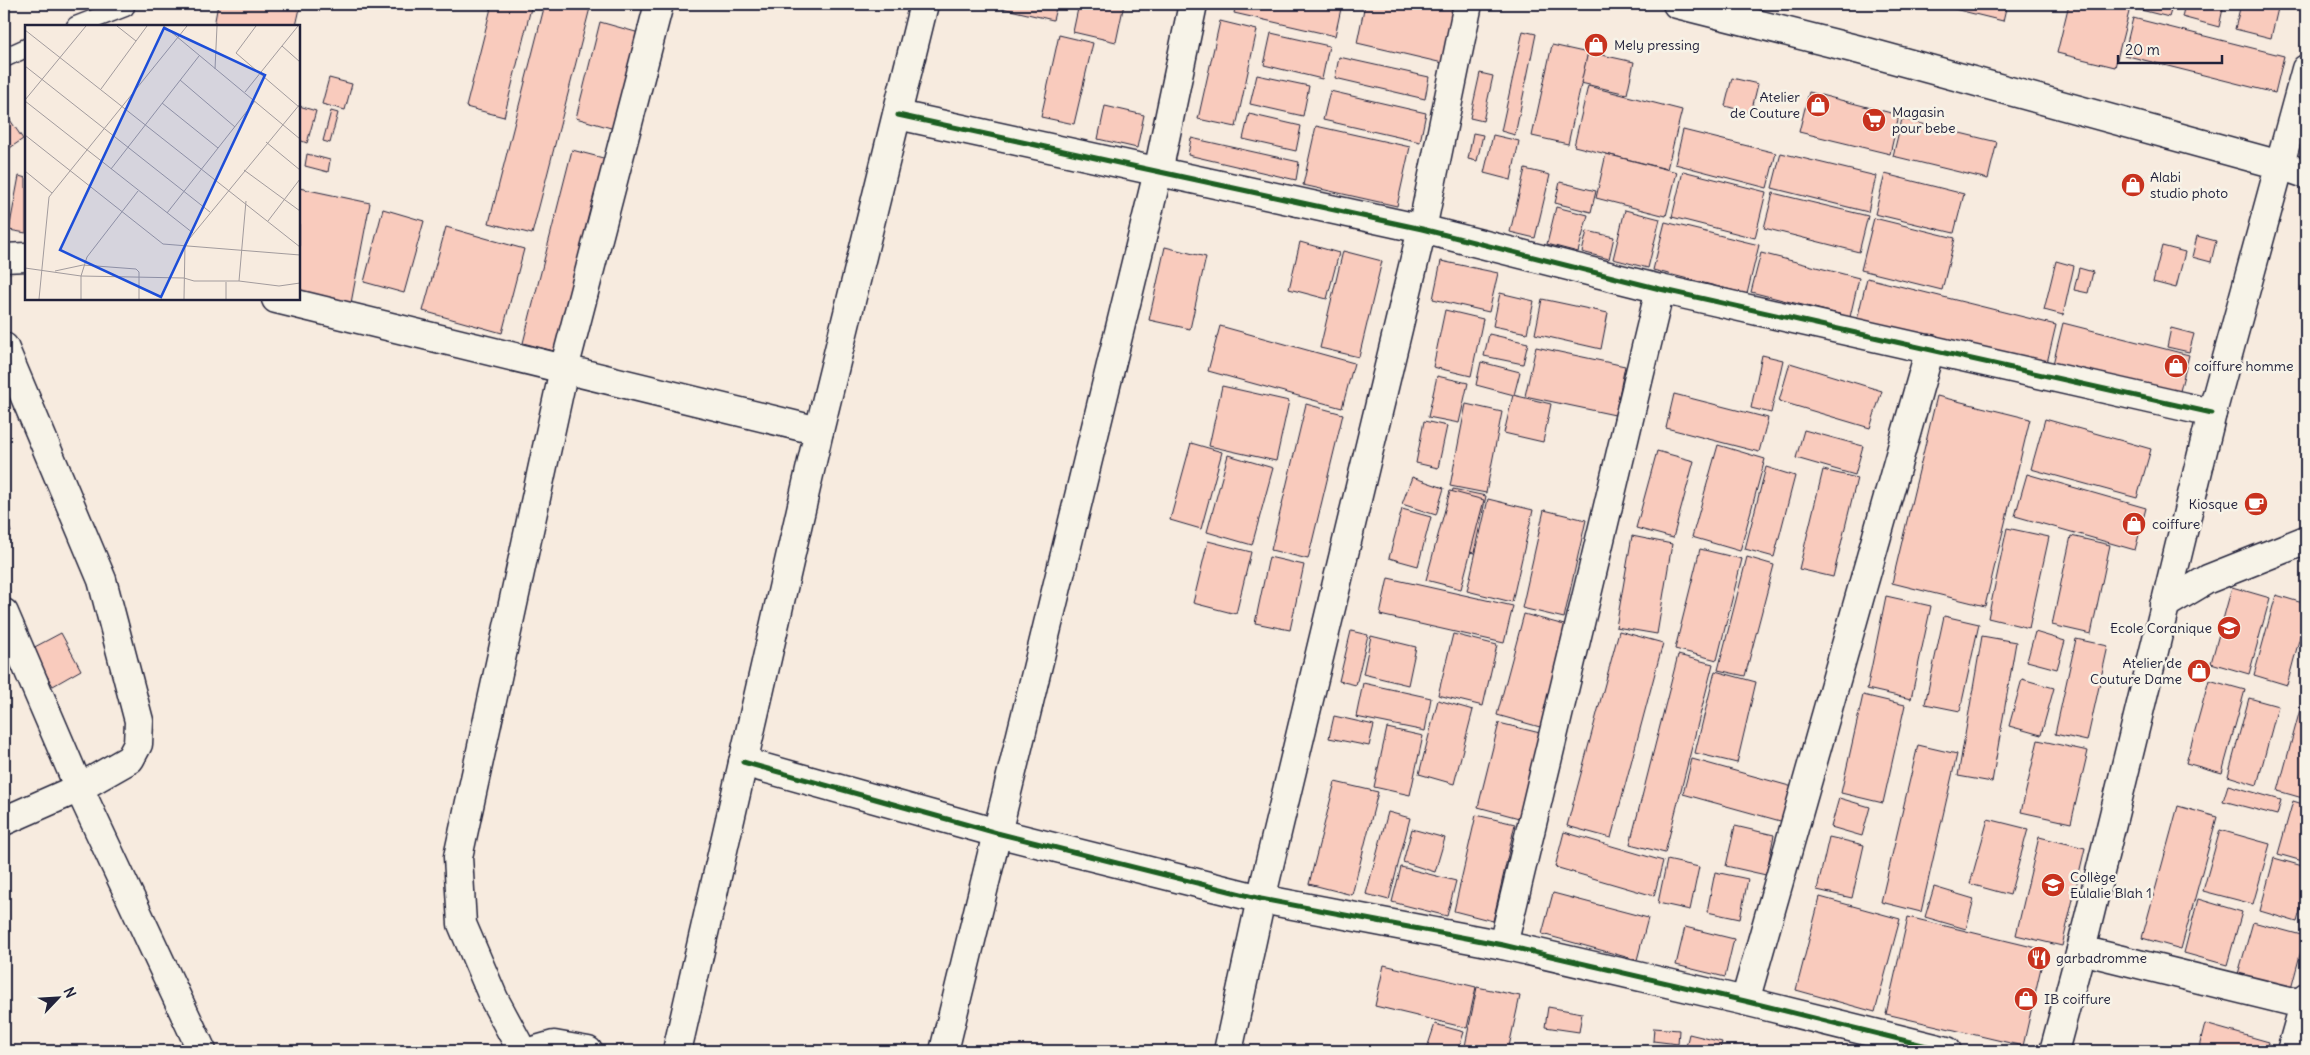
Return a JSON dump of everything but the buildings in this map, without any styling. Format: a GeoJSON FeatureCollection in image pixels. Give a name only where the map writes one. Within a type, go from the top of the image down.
{"type":"FeatureCollection","features":[{"type":"Feature","properties":{"kind":"street"},"geometry":{"type":"LineString","coordinates":[[522,1051],[494,999],[462,924],[458,857],[564,369],[659,4]]}},
{"type":"Feature","properties":{"kind":"street"},"geometry":{"type":"LineString","coordinates":[[677,1051],[818,431],[898,115],[924,4]]}},
{"type":"Feature","properties":{"kind":"street"},"geometry":{"type":"LineString","coordinates":[[944,1051],[1158,172],[1193,4]]}},
{"type":"Feature","properties":{"kind":"street"},"geometry":{"type":"LineString","coordinates":[[1228,1051],[1261,899],[1422,229],[1468,4]]}},
{"type":"Feature","properties":{"kind":"street"},"geometry":{"type":"LineString","coordinates":[[1676,4],[1860,50],[2280,165],[2306,174]]}},
{"type":"Feature","properties":{"kind":"street"},"geometry":{"type":"LineString","coordinates":[[2054,1051],[2081,950],[2212,413],[2306,69]]}},
{"type":"Feature","properties":{"kind":"street"},"geometry":{"type":"LineString","coordinates":[[898,115],[1422,229],[1660,289],[2212,413]]}},
{"type":"Feature","properties":{"kind":"street"},"geometry":{"type":"LineString","coordinates":[[4,258],[25,257]]}},
{"type":"Feature","properties":{"kind":"street"},"geometry":{"type":"LineString","coordinates":[[1503,945],[1660,289]]}},
{"type":"Feature","properties":{"kind":"street"},"geometry":{"type":"LineString","coordinates":[[280,300],[818,431]]}},
{"type":"Feature","properties":{"kind":"street"},"geometry":{"type":"LineString","coordinates":[[4,347],[102,580],[139,722],[138,744],[130,759],[79,788],[4,822]]}},
{"type":"Feature","properties":{"kind":"street"},"geometry":{"type":"LineString","coordinates":[[1745,1001],[1930,349]]}},
{"type":"Feature","properties":{"kind":"street"},"geometry":{"type":"LineString","coordinates":[[2164,605],[2208,579],[2306,540]]}},
{"type":"Feature","properties":{"kind":"street"},"geometry":{"type":"LineString","coordinates":[[4,613],[79,788],[202,1051]]}},
{"type":"Feature","properties":{"kind":"street"},"geometry":{"type":"LineString","coordinates":[[743,762],[997,834],[1261,899],[1503,945],[1745,1001],[1947,1051]]}},
{"type":"Feature","properties":{"kind":"street"},"geometry":{"type":"LineString","coordinates":[[2081,950],[2306,1003],[2291,1051]]}},
{"type":"Feature","properties":{"kind":"street"},"geometry":{"type":"LineString","coordinates":[[534,1051],[554,1045],[588,1051]]}},
{"type":"Feature","properties":{"kind":"lane"},"geometry":{"type":"LineString","coordinates":[[79,25],[125,7]]}},
{"type":"Feature","properties":{"kind":"lane"},"geometry":{"type":"LineString","coordinates":[[4,58],[25,48]]}},
{"type":"Feature","properties":{"kind":"cycle path"},"geometry":{"type":"LineString","coordinates":[[898,115],[1422,229],[1660,289],[2212,413]]}},
{"type":"Feature","properties":{"kind":"cycle path"},"geometry":{"type":"LineString","coordinates":[[743,762],[997,833],[1261,899],[1503,945],[1745,1001],[1947,1051]]}},
{"type":"Feature","properties":{"kind":"place","name":"Mely pressing"},"geometry":{"type":"Point","coordinates":[1596,45]}},
{"type":"Feature","properties":{"kind":"place","name":"Atelier de Couture"},"geometry":{"type":"Point","coordinates":[1818,105]}},
{"type":"Feature","properties":{"kind":"place","name":"Magasin pour bebe"},"geometry":{"type":"Point","coordinates":[1874,120]}},
{"type":"Feature","properties":{"kind":"place","name":"Alabi studio photo"},"geometry":{"type":"Point","coordinates":[2133,185]}},
{"type":"Feature","properties":{"kind":"place","name":"coiffure homme"},"geometry":{"type":"Point","coordinates":[2176,366]}},
{"type":"Feature","properties":{"kind":"place","name":"Kiosque"},"geometry":{"type":"Point","coordinates":[2256,504]}},
{"type":"Feature","properties":{"kind":"place","name":"coiffure"},"geometry":{"type":"Point","coordinates":[2134,524]}},
{"type":"Feature","properties":{"kind":"place","name":"Ecole Coranique"},"geometry":{"type":"Point","coordinates":[2229,628]}},
{"type":"Feature","properties":{"kind":"place","name":"Atelier de Couture Dame"},"geometry":{"type":"Point","coordinates":[2199,671]}},
{"type":"Feature","properties":{"kind":"place","name":"Collège Eulalie Blah 1"},"geometry":{"type":"Point","coordinates":[2053,885]}},
{"type":"Feature","properties":{"kind":"place","name":"garbadromme"},"geometry":{"type":"Point","coordinates":[2039,958]}},
{"type":"Feature","properties":{"kind":"place","name":"IB coiffure"},"geometry":{"type":"Point","coordinates":[2026,999]}}]}
